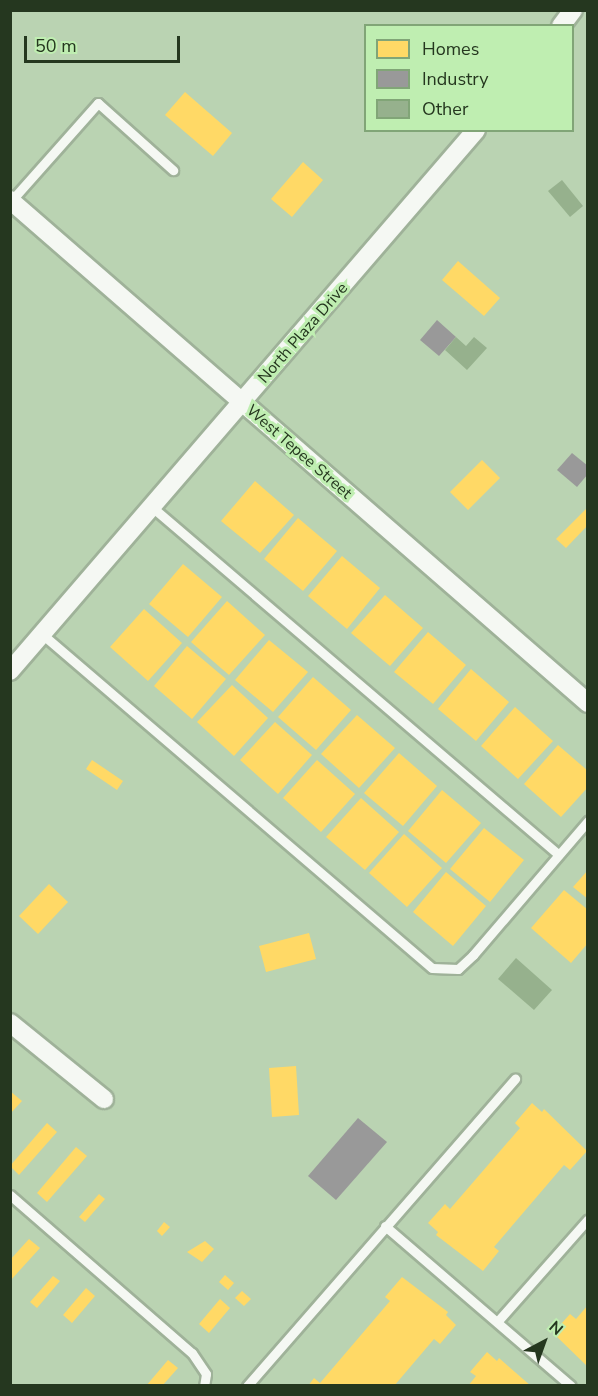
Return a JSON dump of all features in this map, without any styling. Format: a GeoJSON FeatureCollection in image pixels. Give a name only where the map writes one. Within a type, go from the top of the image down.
{"type":"FeatureCollection","features":[{"type":"Feature","properties":{"kind":"street"},"geometry":{"type":"LineString","coordinates":[[562,24],[573,10]]}},
{"type":"Feature","properties":{"kind":"street","name":"North Plaza Drive"},"geometry":{"type":"LineString","coordinates":[[10,671],[474,132]]}},
{"type":"Feature","properties":{"kind":"street","name":"West Tepee Street"},"geometry":{"type":"LineString","coordinates":[[11,200],[588,703]]}},
{"type":"Feature","properties":{"kind":"street"},"geometry":{"type":"LineString","coordinates":[[10,1023],[104,1099]]}},
{"type":"Feature","properties":{"kind":"lane"},"geometry":{"type":"LineString","coordinates":[[11,200],[98,103],[173,170]]}},
{"type":"Feature","properties":{"kind":"lane"},"geometry":{"type":"LineString","coordinates":[[152,507],[559,855]]}},
{"type":"Feature","properties":{"kind":"lane"},"geometry":{"type":"LineString","coordinates":[[42,634],[432,968],[458,969],[474,955],[588,821]]}},
{"type":"Feature","properties":{"kind":"lane"},"geometry":{"type":"LineString","coordinates":[[247,1386],[384,1226],[515,1079]]}},
{"type":"Feature","properties":{"kind":"lane"},"geometry":{"type":"LineString","coordinates":[[10,1196],[192,1353],[206,1374],[204,1386]]}},
{"type":"Feature","properties":{"kind":"lane"},"geometry":{"type":"LineString","coordinates":[[497,1322],[588,1219]]}},
{"type":"Feature","properties":{"kind":"lane"},"geometry":{"type":"LineString","coordinates":[[384,1226],[571,1386]]}},
{"type":"Feature","properties":{"kind":"building: Homes"},"geometry":{"type":"Polygon","coordinates":[[[185,92],[232,133],[213,156],[165,115],[185,92]]]}},
{"type":"Feature","properties":{"kind":"building: Homes"},"geometry":{"type":"Polygon","coordinates":[[[303,162],[323,180],[292,217],[271,199],[303,162]]]}},
{"type":"Feature","properties":{"kind":"building: Homes"},"geometry":{"type":"Polygon","coordinates":[[[458,261],[500,298],[484,316],[442,280],[458,261]]]}},
{"type":"Feature","properties":{"kind":"building: Homes"},"geometry":{"type":"Polygon","coordinates":[[[482,460],[500,478],[468,510],[450,492],[482,460]]]}},
{"type":"Feature","properties":{"kind":"building: Homes"},"geometry":{"type":"Polygon","coordinates":[[[255,481],[294,515],[260,553],[221,521],[255,481]]]}},
{"type":"Feature","properties":{"kind":"building: Homes"},"geometry":{"type":"Polygon","coordinates":[[[588,507],[588,525],[566,548],[556,539],[588,507]]]}},
{"type":"Feature","properties":{"kind":"building: Homes"},"geometry":{"type":"Polygon","coordinates":[[[298,518],[337,551],[303,591],[264,559],[298,518]]]}},
{"type":"Feature","properties":{"kind":"building: Homes"},"geometry":{"type":"Polygon","coordinates":[[[342,556],[380,588],[347,629],[308,596],[342,556]]]}},
{"type":"Feature","properties":{"kind":"building: Homes"},"geometry":{"type":"Polygon","coordinates":[[[183,564],[222,597],[188,637],[149,604],[183,564]]]}},
{"type":"Feature","properties":{"kind":"building: Homes"},"geometry":{"type":"Polygon","coordinates":[[[385,595],[423,628],[390,666],[351,633],[385,595]]]}},
{"type":"Feature","properties":{"kind":"building: Homes"},"geometry":{"type":"Polygon","coordinates":[[[227,601],[265,635],[229,675],[191,642],[227,601]]]}},
{"type":"Feature","properties":{"kind":"building: Homes"},"geometry":{"type":"Polygon","coordinates":[[[144,609],[182,643],[148,681],[110,647],[144,609]]]}},
{"type":"Feature","properties":{"kind":"building: Homes"},"geometry":{"type":"Polygon","coordinates":[[[428,632],[466,665],[433,704],[394,672],[428,632]]]}},
{"type":"Feature","properties":{"kind":"building: Homes"},"geometry":{"type":"Polygon","coordinates":[[[269,640],[308,672],[273,712],[235,680],[269,640]]]}},
{"type":"Feature","properties":{"kind":"building: Homes"},"geometry":{"type":"Polygon","coordinates":[[[187,646],[226,679],[192,719],[154,686],[187,646]]]}},
{"type":"Feature","properties":{"kind":"building: Homes"},"geometry":{"type":"Polygon","coordinates":[[[471,669],[509,702],[476,741],[438,709],[471,669]]]}},
{"type":"Feature","properties":{"kind":"building: Homes"},"geometry":{"type":"Polygon","coordinates":[[[313,677],[351,710],[316,750],[278,717],[313,677]]]}},
{"type":"Feature","properties":{"kind":"building: Homes"},"geometry":{"type":"Polygon","coordinates":[[[232,685],[268,718],[234,756],[197,722],[232,685]]]}},
{"type":"Feature","properties":{"kind":"building: Homes"},"geometry":{"type":"Polygon","coordinates":[[[515,707],[553,741],[518,779],[481,746],[515,707]]]}},
{"type":"Feature","properties":{"kind":"building: Homes"},"geometry":{"type":"Polygon","coordinates":[[[357,715],[395,748],[359,788],[321,754],[357,715]]]}},
{"type":"Feature","properties":{"kind":"building: Homes"},"geometry":{"type":"Polygon","coordinates":[[[275,722],[312,755],[278,794],[240,760],[275,722]]]}},
{"type":"Feature","properties":{"kind":"building: Homes"},"geometry":{"type":"Polygon","coordinates":[[[558,745],[588,771],[588,787],[561,817],[524,784],[558,745]]]}},
{"type":"Feature","properties":{"kind":"building: Homes"},"geometry":{"type":"Polygon","coordinates":[[[399,753],[437,786],[403,826],[364,793],[399,753]]]}},
{"type":"Feature","properties":{"kind":"building: Homes"},"geometry":{"type":"Polygon","coordinates":[[[92,760],[123,781],[117,790],[86,769],[92,760]]]}},
{"type":"Feature","properties":{"kind":"building: Homes"},"geometry":{"type":"Polygon","coordinates":[[[317,760],[355,794],[321,832],[283,798],[317,760]]]}},
{"type":"Feature","properties":{"kind":"building: Homes"},"geometry":{"type":"Polygon","coordinates":[[[442,790],[481,823],[446,863],[408,831],[442,790]]]}},
{"type":"Feature","properties":{"kind":"building: Homes"},"geometry":{"type":"Polygon","coordinates":[[[361,798],[399,832],[365,870],[326,837],[361,798]]]}},
{"type":"Feature","properties":{"kind":"building: Homes"},"geometry":{"type":"Polygon","coordinates":[[[484,828],[524,860],[490,902],[450,869],[484,828]]]}},
{"type":"Feature","properties":{"kind":"building: Homes"},"geometry":{"type":"Polygon","coordinates":[[[404,834],[442,868],[407,907],[369,873],[404,834]]]}},
{"type":"Feature","properties":{"kind":"building: Homes"},"geometry":{"type":"Polygon","coordinates":[[[588,870],[588,899],[573,887],[588,870]]]}},
{"type":"Feature","properties":{"kind":"building: Homes"},"geometry":{"type":"Polygon","coordinates":[[[446,872],[486,906],[453,946],[413,912],[446,872]]]}},
{"type":"Feature","properties":{"kind":"building: Homes"},"geometry":{"type":"Polygon","coordinates":[[[49,884],[68,902],[38,934],[19,916],[49,884]]]}},
{"type":"Feature","properties":{"kind":"building: Homes"},"geometry":{"type":"Polygon","coordinates":[[[564,890],[588,910],[588,943],[571,963],[531,928],[564,890]]]}},
{"type":"Feature","properties":{"kind":"building: Homes"},"geometry":{"type":"Polygon","coordinates":[[[309,933],[316,959],[266,972],[259,946],[309,933]]]}},
{"type":"Feature","properties":{"kind":"building: Homes"},"geometry":{"type":"Polygon","coordinates":[[[296,1066],[299,1115],[272,1117],[269,1068],[296,1066]]]}},
{"type":"Feature","properties":{"kind":"building: Homes"},"geometry":{"type":"Polygon","coordinates":[[[10,1091],[22,1101],[10,1114],[10,1091]]]}},
{"type":"Feature","properties":{"kind":"building: Homes"},"geometry":{"type":"Polygon","coordinates":[[[532,1103],[542,1112],[544,1109],[587,1151],[570,1170],[564,1165],[494,1247],[499,1251],[483,1271],[436,1235],[438,1232],[428,1223],[445,1204],[450,1209],[520,1128],[515,1123],[532,1103]]]}},
{"type":"Feature","properties":{"kind":"building: Homes"},"geometry":{"type":"Polygon","coordinates":[[[47,1123],[57,1132],[19,1175],[10,1166],[47,1123]]]}},
{"type":"Feature","properties":{"kind":"building: Homes"},"geometry":{"type":"Polygon","coordinates":[[[76,1147],[87,1156],[47,1202],[37,1193],[76,1147]]]}},
{"type":"Feature","properties":{"kind":"building: Homes"},"geometry":{"type":"Polygon","coordinates":[[[99,1194],[105,1199],[85,1222],[79,1217],[99,1194]]]}},
{"type":"Feature","properties":{"kind":"building: Homes"},"geometry":{"type":"Polygon","coordinates":[[[164,1222],[170,1227],[162,1236],[157,1231],[164,1222]]]}},
{"type":"Feature","properties":{"kind":"building: Homes"},"geometry":{"type":"Polygon","coordinates":[[[29,1239],[40,1248],[10,1281],[10,1260],[29,1239]]]}},
{"type":"Feature","properties":{"kind":"building: Homes"},"geometry":{"type":"Polygon","coordinates":[[[205,1241],[214,1249],[202,1262],[187,1252],[205,1241]]]}},
{"type":"Feature","properties":{"kind":"building: Homes"},"geometry":{"type":"Polygon","coordinates":[[[225,1275],[234,1283],[228,1290],[219,1282],[225,1275]]]}},
{"type":"Feature","properties":{"kind":"building: Homes"},"geometry":{"type":"Polygon","coordinates":[[[53,1276],[60,1281],[37,1308],[30,1302],[53,1276]]]}},
{"type":"Feature","properties":{"kind":"building: Homes"},"geometry":{"type":"Polygon","coordinates":[[[402,1277],[448,1312],[446,1315],[456,1325],[440,1344],[434,1339],[394,1386],[308,1386],[314,1378],[320,1383],[390,1301],[385,1297],[402,1277]]]}},
{"type":"Feature","properties":{"kind":"building: Homes"},"geometry":{"type":"Polygon","coordinates":[[[86,1288],[95,1296],[72,1323],[63,1315],[86,1288]]]}},
{"type":"Feature","properties":{"kind":"building: Homes"},"geometry":{"type":"Polygon","coordinates":[[[242,1291],[251,1299],[244,1306],[235,1298],[242,1291]]]}},
{"type":"Feature","properties":{"kind":"building: Homes"},"geometry":{"type":"Polygon","coordinates":[[[220,1299],[230,1308],[209,1333],[199,1324],[220,1299]]]}},
{"type":"Feature","properties":{"kind":"building: Homes"},"geometry":{"type":"Polygon","coordinates":[[[588,1305],[588,1367],[553,1333],[570,1314],[576,1319],[588,1305]]]}},
{"type":"Feature","properties":{"kind":"building: Homes"},"geometry":{"type":"Polygon","coordinates":[[[487,1352],[497,1361],[499,1358],[531,1386],[468,1386],[476,1376],[470,1372],[487,1352]]]}},
{"type":"Feature","properties":{"kind":"building: Homes"},"geometry":{"type":"Polygon","coordinates":[[[168,1360],[178,1368],[162,1386],[146,1386],[168,1360]]]}},
{"type":"Feature","properties":{"kind":"building: Industry"},"geometry":{"type":"Polygon","coordinates":[[[437,320],[456,337],[439,356],[420,340],[437,320]]]}},
{"type":"Feature","properties":{"kind":"building: Industry"},"geometry":{"type":"Polygon","coordinates":[[[572,453],[588,466],[588,474],[577,487],[557,470],[572,453]]]}},
{"type":"Feature","properties":{"kind":"building: Industry"},"geometry":{"type":"Polygon","coordinates":[[[358,1118],[387,1142],[336,1200],[308,1176],[358,1118]]]}},
{"type":"Feature","properties":{"kind":"building: Other"},"geometry":{"type":"Polygon","coordinates":[[[562,180],[583,206],[570,217],[548,191],[562,180]]]}},
{"type":"Feature","properties":{"kind":"building: Other"},"geometry":{"type":"Polygon","coordinates":[[[456,337],[466,346],[474,337],[487,348],[467,370],[445,350],[456,337]]]}},
{"type":"Feature","properties":{"kind":"building: Other"},"geometry":{"type":"Polygon","coordinates":[[[516,958],[552,990],[534,1010],[498,979],[516,958]]]}}]}
